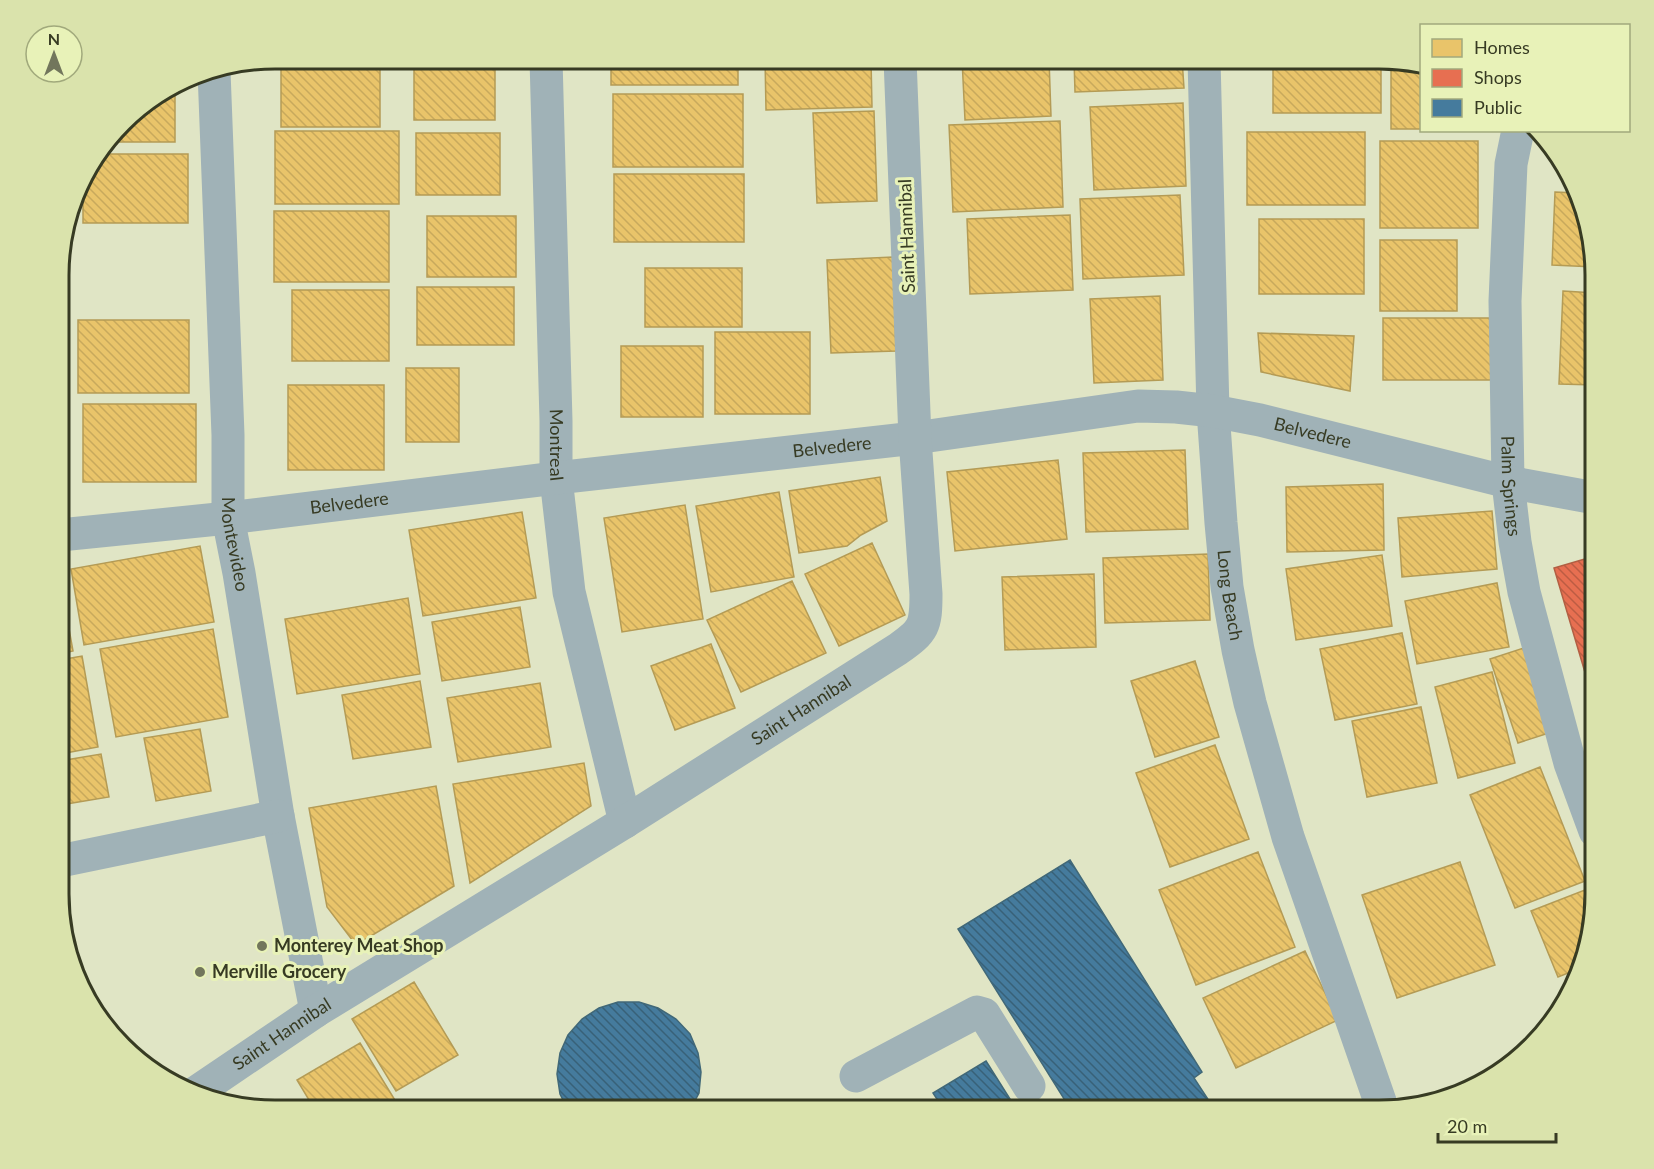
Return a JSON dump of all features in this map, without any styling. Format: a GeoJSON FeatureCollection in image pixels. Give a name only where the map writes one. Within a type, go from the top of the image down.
{"type":"FeatureCollection","features":[{"type":"Feature","properties":{"kind":"street","name":"Montreal"},"geometry":{"type":"LineString","coordinates":[[546,69],[556,478],[569,592],[625,822]]}},
{"type":"Feature","properties":{"kind":"street","name":"Saint Hannibal"},"geometry":{"type":"LineString","coordinates":[[204,1087],[316,1011],[625,822],[898,649],[923,627],[926,594],[915,438],[900,69]]}},
{"type":"Feature","properties":{"kind":"street","name":"Long Beach"},"geometry":{"type":"LineString","coordinates":[[1204,69],[1213,411],[1227,587],[1238,650],[1288,837],[1380,1100]]}},
{"type":"Feature","properties":{"kind":"street","name":"Montevideo"},"geometry":{"type":"LineString","coordinates":[[214,79],[228,435],[228,518],[278,816],[316,1011]]}},
{"type":"Feature","properties":{"kind":"street","name":"Palm Springs"},"geometry":{"type":"LineString","coordinates":[[1518,132],[1511,164],[1505,301],[1508,482],[1524,592],[1570,763],[1585,804]]}},
{"type":"Feature","properties":{"kind":"street","name":"Belvedere"},"geometry":{"type":"LineString","coordinates":[[69,534],[228,518],[915,438],[1138,406],[1213,411],[1308,431],[1508,482],[1585,496]]}},
{"type":"Feature","properties":{"kind":"street"},"geometry":{"type":"LineString","coordinates":[[69,859],[278,816]]}},
{"type":"Feature","properties":{"kind":"street"},"geometry":{"type":"LineString","coordinates":[[856,1076],[977,1012],[984,1014],[1029,1086]]}},
{"type":"Feature","properties":{"kind":"building: Homes"},"geometry":{"type":"Polygon","coordinates":[[[281,69],[380,69],[380,127],[281,127],[281,69]]]}},
{"type":"Feature","properties":{"kind":"building: Homes"},"geometry":{"type":"Polygon","coordinates":[[[414,69],[495,69],[495,120],[414,120],[414,69]]]}},
{"type":"Feature","properties":{"kind":"building: Homes"},"geometry":{"type":"Polygon","coordinates":[[[611,69],[738,69],[738,85],[611,85],[611,69]]]}},
{"type":"Feature","properties":{"kind":"building: Homes"},"geometry":{"type":"Polygon","coordinates":[[[765,69],[871,69],[872,107],[766,110],[765,69]]]}},
{"type":"Feature","properties":{"kind":"building: Homes"},"geometry":{"type":"Polygon","coordinates":[[[962,69],[1049,69],[1051,116],[965,120],[962,69]]]}},
{"type":"Feature","properties":{"kind":"building: Homes"},"geometry":{"type":"Polygon","coordinates":[[[1074,69],[1183,69],[1184,88],[1075,92],[1074,69]]]}},
{"type":"Feature","properties":{"kind":"building: Homes"},"geometry":{"type":"Polygon","coordinates":[[[1273,69],[1381,69],[1381,113],[1273,113],[1273,69]]]}},
{"type":"Feature","properties":{"kind":"building: Homes"},"geometry":{"type":"Polygon","coordinates":[[[1391,69],[1420,73],[1420,129],[1391,129],[1391,69]]]}},
{"type":"Feature","properties":{"kind":"building: Homes"},"geometry":{"type":"Polygon","coordinates":[[[613,94],[743,94],[743,167],[613,167],[613,94]]]}},
{"type":"Feature","properties":{"kind":"building: Homes"},"geometry":{"type":"Polygon","coordinates":[[[175,95],[175,142],[118,142],[139,120],[175,95]]]}},
{"type":"Feature","properties":{"kind":"building: Homes"},"geometry":{"type":"Polygon","coordinates":[[[1183,103],[1186,186],[1094,190],[1090,107],[1183,103]]]}},
{"type":"Feature","properties":{"kind":"building: Homes"},"geometry":{"type":"Polygon","coordinates":[[[874,111],[877,201],[817,203],[813,113],[874,111]]]}},
{"type":"Feature","properties":{"kind":"building: Homes"},"geometry":{"type":"Polygon","coordinates":[[[1060,121],[1063,207],[953,212],[949,125],[1060,121]]]}},
{"type":"Feature","properties":{"kind":"building: Homes"},"geometry":{"type":"Polygon","coordinates":[[[275,131],[399,131],[399,204],[275,204],[275,131]]]}},
{"type":"Feature","properties":{"kind":"building: Homes"},"geometry":{"type":"Polygon","coordinates":[[[1247,132],[1365,132],[1365,205],[1247,205],[1247,132]]]}},
{"type":"Feature","properties":{"kind":"building: Homes"},"geometry":{"type":"Polygon","coordinates":[[[416,133],[500,133],[500,195],[416,195],[416,133]]]}},
{"type":"Feature","properties":{"kind":"building: Homes"},"geometry":{"type":"Polygon","coordinates":[[[1380,141],[1478,141],[1478,228],[1380,228],[1380,141]]]}},
{"type":"Feature","properties":{"kind":"building: Homes"},"geometry":{"type":"Polygon","coordinates":[[[109,154],[188,154],[188,223],[83,223],[85,196],[109,154]]]}},
{"type":"Feature","properties":{"kind":"building: Homes"},"geometry":{"type":"Polygon","coordinates":[[[614,174],[744,174],[744,242],[614,242],[614,174]]]}},
{"type":"Feature","properties":{"kind":"building: Homes"},"geometry":{"type":"Polygon","coordinates":[[[1555,192],[1567,193],[1578,222],[1585,267],[1552,265],[1555,192]]]}},
{"type":"Feature","properties":{"kind":"building: Homes"},"geometry":{"type":"Polygon","coordinates":[[[1180,195],[1184,275],[1083,279],[1080,199],[1180,195]]]}},
{"type":"Feature","properties":{"kind":"building: Homes"},"geometry":{"type":"Polygon","coordinates":[[[274,211],[389,211],[389,282],[274,282],[274,211]]]}},
{"type":"Feature","properties":{"kind":"building: Homes"},"geometry":{"type":"Polygon","coordinates":[[[1070,215],[1073,290],[970,294],[967,219],[1070,215]]]}},
{"type":"Feature","properties":{"kind":"building: Homes"},"geometry":{"type":"Polygon","coordinates":[[[427,216],[516,216],[516,277],[427,277],[427,216]]]}},
{"type":"Feature","properties":{"kind":"building: Homes"},"geometry":{"type":"Polygon","coordinates":[[[1259,219],[1364,219],[1364,294],[1259,294],[1259,219]]]}},
{"type":"Feature","properties":{"kind":"building: Homes"},"geometry":{"type":"Polygon","coordinates":[[[1380,240],[1457,240],[1457,311],[1380,311],[1380,240]]]}},
{"type":"Feature","properties":{"kind":"building: Homes"},"geometry":{"type":"Polygon","coordinates":[[[893,257],[896,351],[831,353],[827,260],[893,257]]]}},
{"type":"Feature","properties":{"kind":"building: Homes"},"geometry":{"type":"Polygon","coordinates":[[[645,268],[742,268],[742,327],[645,327],[645,268]]]}},
{"type":"Feature","properties":{"kind":"building: Homes"},"geometry":{"type":"Polygon","coordinates":[[[417,287],[514,287],[514,345],[417,345],[417,287]]]}},
{"type":"Feature","properties":{"kind":"building: Homes"},"geometry":{"type":"Polygon","coordinates":[[[292,290],[389,290],[389,361],[292,361],[292,290]]]}},
{"type":"Feature","properties":{"kind":"building: Homes"},"geometry":{"type":"Polygon","coordinates":[[[1563,291],[1585,292],[1585,385],[1559,384],[1563,291]]]}},
{"type":"Feature","properties":{"kind":"building: Homes"},"geometry":{"type":"Polygon","coordinates":[[[1160,296],[1163,380],[1094,383],[1090,299],[1160,296]]]}},
{"type":"Feature","properties":{"kind":"building: Homes"},"geometry":{"type":"Polygon","coordinates":[[[1383,318],[1494,318],[1494,380],[1383,380],[1383,318]]]}},
{"type":"Feature","properties":{"kind":"building: Homes"},"geometry":{"type":"Polygon","coordinates":[[[78,320],[189,320],[189,393],[78,393],[78,320]]]}},
{"type":"Feature","properties":{"kind":"building: Homes"},"geometry":{"type":"Polygon","coordinates":[[[715,332],[810,332],[810,414],[715,414],[715,332]]]}},
{"type":"Feature","properties":{"kind":"building: Homes"},"geometry":{"type":"Polygon","coordinates":[[[1258,333],[1354,336],[1350,391],[1261,372],[1258,333]]]}},
{"type":"Feature","properties":{"kind":"building: Homes"},"geometry":{"type":"Polygon","coordinates":[[[621,346],[703,346],[703,417],[621,417],[621,346]]]}},
{"type":"Feature","properties":{"kind":"building: Homes"},"geometry":{"type":"Polygon","coordinates":[[[406,368],[459,368],[459,442],[406,442],[406,368]]]}},
{"type":"Feature","properties":{"kind":"building: Homes"},"geometry":{"type":"Polygon","coordinates":[[[288,385],[384,385],[384,470],[288,470],[288,385]]]}},
{"type":"Feature","properties":{"kind":"building: Homes"},"geometry":{"type":"Polygon","coordinates":[[[83,404],[196,404],[196,482],[83,482],[83,404]]]}},
{"type":"Feature","properties":{"kind":"building: Homes"},"geometry":{"type":"Polygon","coordinates":[[[1185,450],[1188,529],[1086,532],[1083,453],[1185,450]]]}},
{"type":"Feature","properties":{"kind":"building: Homes"},"geometry":{"type":"Polygon","coordinates":[[[1058,460],[1067,539],[955,551],[947,472],[1058,460]]]}},
{"type":"Feature","properties":{"kind":"building: Homes"},"geometry":{"type":"Polygon","coordinates":[[[880,477],[887,521],[861,535],[847,546],[799,553],[789,491],[880,477]]]}},
{"type":"Feature","properties":{"kind":"building: Homes"},"geometry":{"type":"Polygon","coordinates":[[[1383,484],[1384,550],[1287,552],[1286,487],[1383,484]]]}},
{"type":"Feature","properties":{"kind":"building: Homes"},"geometry":{"type":"Polygon","coordinates":[[[779,492],[794,577],[711,592],[696,506],[779,492]]]}},
{"type":"Feature","properties":{"kind":"building: Homes"},"geometry":{"type":"Polygon","coordinates":[[[685,505],[703,619],[622,632],[604,518],[685,505]]]}},
{"type":"Feature","properties":{"kind":"building: Homes"},"geometry":{"type":"Polygon","coordinates":[[[1492,511],[1497,569],[1402,577],[1398,518],[1492,511]]]}},
{"type":"Feature","properties":{"kind":"building: Homes"},"geometry":{"type":"Polygon","coordinates":[[[522,512],[536,598],[423,616],[409,530],[522,512]]]}},
{"type":"Feature","properties":{"kind":"building: Homes"},"geometry":{"type":"Polygon","coordinates":[[[872,543],[905,615],[839,646],[805,574],[872,543]]]}},
{"type":"Feature","properties":{"kind":"building: Homes"},"geometry":{"type":"Polygon","coordinates":[[[200,546],[214,622],[84,645],[71,569],[200,546]]]}},
{"type":"Feature","properties":{"kind":"building: Homes"},"geometry":{"type":"Polygon","coordinates":[[[1208,554],[1210,620],[1105,623],[1103,558],[1208,554]]]}},
{"type":"Feature","properties":{"kind":"building: Homes"},"geometry":{"type":"Polygon","coordinates":[[[1382,555],[1392,626],[1296,640],[1286,569],[1382,555]]]}},
{"type":"Feature","properties":{"kind":"building: Homes"},"geometry":{"type":"Polygon","coordinates":[[[1094,574],[1096,647],[1005,650],[1002,577],[1094,574]]]}},
{"type":"Feature","properties":{"kind":"building: Homes"},"geometry":{"type":"Polygon","coordinates":[[[792,581],[826,653],[741,692],[707,620],[792,581]]]}},
{"type":"Feature","properties":{"kind":"building: Homes"},"geometry":{"type":"Polygon","coordinates":[[[1497,583],[1509,647],[1417,664],[1405,601],[1497,583]]]}},
{"type":"Feature","properties":{"kind":"building: Homes"},"geometry":{"type":"Polygon","coordinates":[[[408,598],[420,674],[297,694],[285,619],[408,598]]]}},
{"type":"Feature","properties":{"kind":"building: Homes"},"geometry":{"type":"Polygon","coordinates":[[[520,607],[530,667],[442,681],[432,622],[520,607]]]}},
{"type":"Feature","properties":{"kind":"building: Homes"},"geometry":{"type":"Polygon","coordinates":[[[69,629],[73,651],[69,652],[69,629]]]}},
{"type":"Feature","properties":{"kind":"building: Homes"},"geometry":{"type":"Polygon","coordinates":[[[213,629],[228,717],[116,737],[100,649],[213,629]]]}},
{"type":"Feature","properties":{"kind":"building: Homes"},"geometry":{"type":"Polygon","coordinates":[[[1402,633],[1417,704],[1335,720],[1320,649],[1402,633]]]}},
{"type":"Feature","properties":{"kind":"building: Homes"},"geometry":{"type":"Polygon","coordinates":[[[711,644],[735,708],[675,730],[651,666],[711,644]]]}},
{"type":"Feature","properties":{"kind":"building: Homes"},"geometry":{"type":"Polygon","coordinates":[[[1527,647],[1555,731],[1518,743],[1490,659],[1527,647]]]}},
{"type":"Feature","properties":{"kind":"building: Homes"},"geometry":{"type":"Polygon","coordinates":[[[82,656],[98,747],[69,752],[69,658],[82,656]]]}},
{"type":"Feature","properties":{"kind":"building: Homes"},"geometry":{"type":"Polygon","coordinates":[[[1195,661],[1219,737],[1155,757],[1131,681],[1195,661]]]}},
{"type":"Feature","properties":{"kind":"building: Homes"},"geometry":{"type":"Polygon","coordinates":[[[1492,672],[1515,763],[1458,778],[1435,687],[1492,672]]]}},
{"type":"Feature","properties":{"kind":"building: Homes"},"geometry":{"type":"Polygon","coordinates":[[[420,681],[431,747],[353,759],[342,695],[420,681]]]}},
{"type":"Feature","properties":{"kind":"building: Homes"},"geometry":{"type":"Polygon","coordinates":[[[540,683],[551,747],[458,762],[447,698],[540,683]]]}},
{"type":"Feature","properties":{"kind":"building: Homes"},"geometry":{"type":"Polygon","coordinates":[[[1421,707],[1437,783],[1367,797],[1352,721],[1421,707]]]}},
{"type":"Feature","properties":{"kind":"building: Homes"},"geometry":{"type":"Polygon","coordinates":[[[200,729],[211,791],[156,801],[144,738],[200,729]]]}},
{"type":"Feature","properties":{"kind":"building: Homes"},"geometry":{"type":"Polygon","coordinates":[[[1215,745],[1249,839],[1170,867],[1136,773],[1215,745]]]}},
{"type":"Feature","properties":{"kind":"building: Homes"},"geometry":{"type":"Polygon","coordinates":[[[101,754],[109,797],[69,804],[69,759],[101,754]]]}},
{"type":"Feature","properties":{"kind":"building: Homes"},"geometry":{"type":"Polygon","coordinates":[[[584,763],[591,806],[470,883],[453,784],[584,763]]]}},
{"type":"Feature","properties":{"kind":"building: Homes"},"geometry":{"type":"Polygon","coordinates":[[[1540,767],[1585,881],[1515,908],[1470,795],[1540,767]]]}},
{"type":"Feature","properties":{"kind":"building: Homes"},"geometry":{"type":"Polygon","coordinates":[[[436,786],[454,886],[356,945],[327,907],[309,808],[436,786]]]}},
{"type":"Feature","properties":{"kind":"building: Homes"},"geometry":{"type":"Polygon","coordinates":[[[1258,852],[1295,947],[1196,985],[1159,890],[1258,852]]]}},
{"type":"Feature","properties":{"kind":"building: Homes"},"geometry":{"type":"Polygon","coordinates":[[[1460,862],[1495,965],[1397,998],[1362,895],[1460,862]]]}},
{"type":"Feature","properties":{"kind":"building: Homes"},"geometry":{"type":"Polygon","coordinates":[[[1585,890],[1581,934],[1569,973],[1558,977],[1531,911],[1585,890]]]}},
{"type":"Feature","properties":{"kind":"building: Homes"},"geometry":{"type":"Polygon","coordinates":[[[1305,951],[1338,1020],[1236,1068],[1203,998],[1305,951]]]}},
{"type":"Feature","properties":{"kind":"building: Homes"},"geometry":{"type":"Polygon","coordinates":[[[414,982],[458,1055],[396,1091],[352,1019],[414,982]]]}},
{"type":"Feature","properties":{"kind":"building: Homes"},"geometry":{"type":"Polygon","coordinates":[[[360,1043],[395,1100],[309,1100],[297,1080],[360,1043]]]}},
{"type":"Feature","properties":{"kind":"building: Shops"},"geometry":{"type":"Polygon","coordinates":[[[1585,559],[1585,672],[1554,568],[1585,559]]]}},
{"type":"Feature","properties":{"kind":"building: Public"},"geometry":{"type":"Polygon","coordinates":[[[1070,860],[1202,1072],[1194,1078],[1208,1100],[1065,1100],[958,929],[1070,860]]]}},
{"type":"Feature","properties":{"kind":"building: Public"},"geometry":{"type":"Polygon","coordinates":[[[618,1002],[639,1002],[658,1008],[676,1019],[690,1034],[698,1053],[701,1072],[699,1093],[695,1100],[563,1100],[557,1074],[560,1053],[568,1035],[582,1019],[599,1008],[618,1002]]]}},
{"type":"Feature","properties":{"kind":"building: Public"},"geometry":{"type":"Polygon","coordinates":[[[986,1061],[1011,1100],[938,1100],[933,1093],[986,1061]]]}},
{"type":"Feature","properties":{"kind":"place","name":"Monterey Meat Shop"},"geometry":{"type":"Point","coordinates":[262,946]}},
{"type":"Feature","properties":{"kind":"place","name":"Merville Grocery"},"geometry":{"type":"Point","coordinates":[200,972]}}]}
